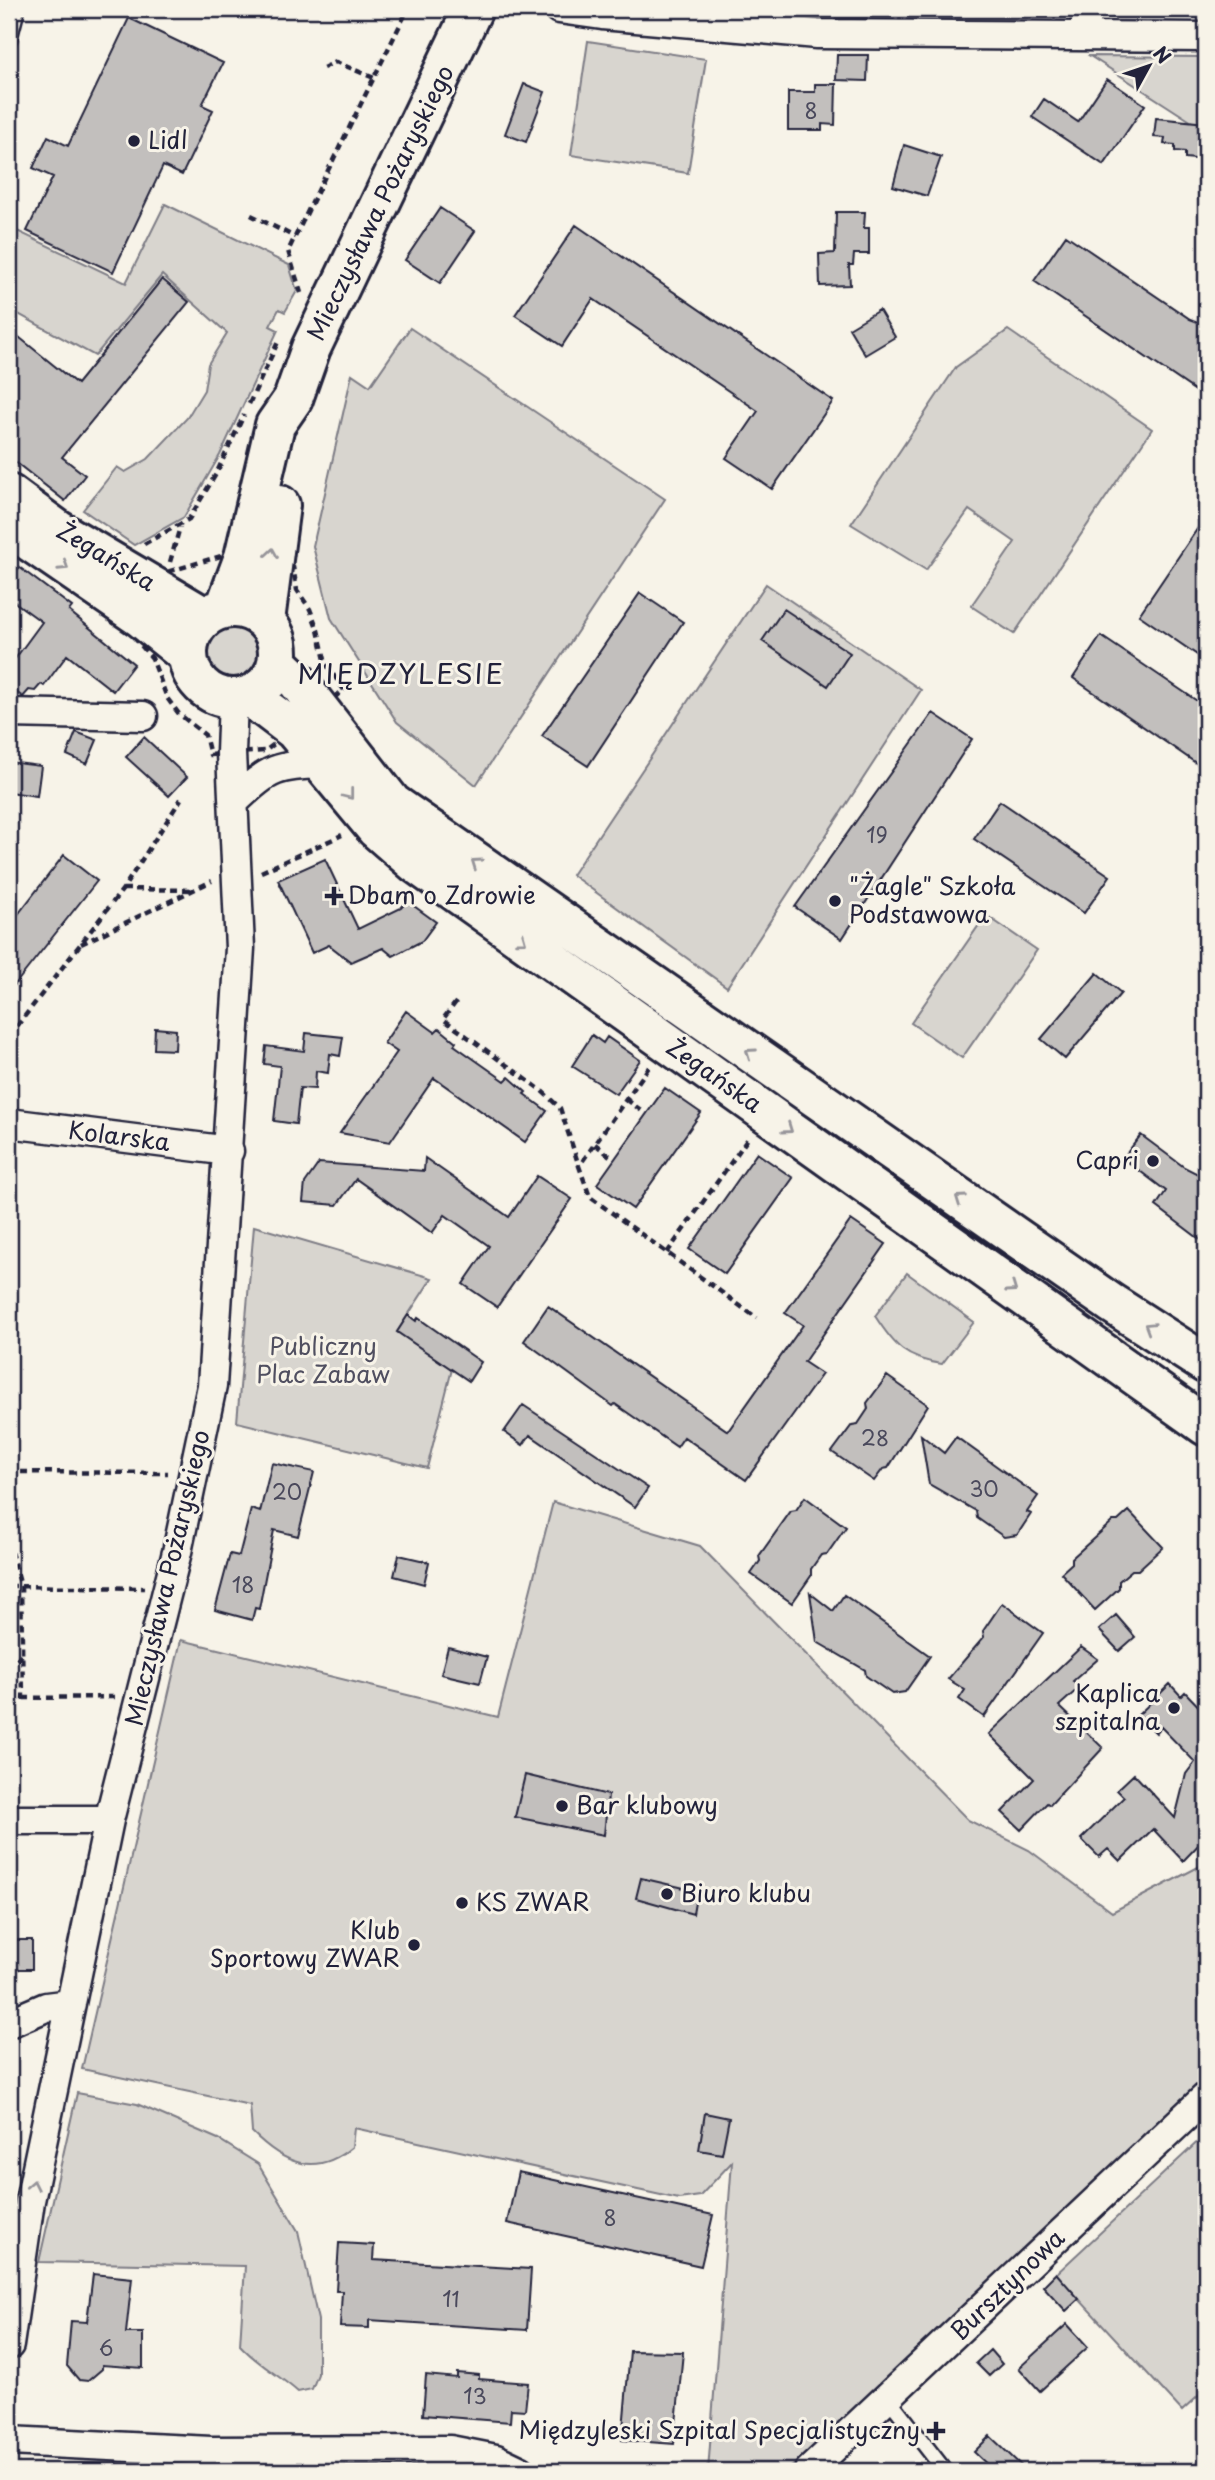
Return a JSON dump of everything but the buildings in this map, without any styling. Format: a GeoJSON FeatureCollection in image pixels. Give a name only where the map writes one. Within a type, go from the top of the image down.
{"type":"FeatureCollection","features":[{"type":"Feature","properties":{"kind":"street","name":"Mieczysława Pożaryskiego"},"geometry":{"type":"LineString","coordinates":[[265,621],[257,560],[294,418],[293,399],[311,348],[473,9]]}},
{"type":"Feature","properties":{"kind":"street"},"geometry":{"type":"LineString","coordinates":[[559,9],[817,34],[1086,22],[1206,37]]}},
{"type":"Feature","properties":{"kind":"street","name":"Żegańska"},"geometry":{"type":"LineString","coordinates":[[9,494],[58,530],[155,592],[187,655]]}},
{"type":"Feature","properties":{"kind":"street","name":"Żegańska"},"geometry":{"type":"LineString","coordinates":[[9,527],[155,592],[215,612]]}},
{"type":"Feature","properties":{"kind":"street","name":"Mieczysława Pożaryskiego"},"geometry":{"type":"LineString","coordinates":[[215,612],[257,560]]}},
{"type":"Feature","properties":{"kind":"street"},"geometry":{"type":"LineString","coordinates":[[247,610],[265,621],[277,640],[278,663],[267,683],[241,697],[219,697],[202,686],[190,669],[187,655],[192,634],[215,612],[247,610]]}},
{"type":"Feature","properties":{"kind":"street","name":"Żegańska"},"geometry":{"type":"LineString","coordinates":[[278,663],[297,681],[306,719],[324,764],[376,829],[415,863],[1206,1426]]}},
{"type":"Feature","properties":{"kind":"street","name":"Mieczysława Pożaryskiego"},"geometry":{"type":"LineString","coordinates":[[9,2345],[30,2201],[70,2004],[109,1820],[177,1552],[212,1386],[240,948],[231,752],[241,697]]}},
{"type":"Feature","properties":{"kind":"street","name":"Żegańska"},"geometry":{"type":"LineString","coordinates":[[241,697],[306,719],[377,785],[392,803],[1111,1303],[1206,1364]]}},
{"type":"Feature","properties":{"kind":"street"},"geometry":{"type":"LineString","coordinates":[[9,713],[143,716]]}},
{"type":"Feature","properties":{"kind":"street"},"geometry":{"type":"LineString","coordinates":[[235,801],[270,771],[282,766],[324,764]]}},
{"type":"Feature","properties":{"kind":"street","name":"Kolarska"},"geometry":{"type":"LineString","coordinates":[[9,1123],[229,1151]]}},
{"type":"Feature","properties":{"kind":"street"},"geometry":{"type":"LineString","coordinates":[[9,1820],[109,1820]]}},
{"type":"Feature","properties":{"kind":"street"},"geometry":{"type":"LineString","coordinates":[[9,2023],[46,2007],[70,2004]]}},
{"type":"Feature","properties":{"kind":"street","name":"Bursztynowa"},"geometry":{"type":"LineString","coordinates":[[809,2471],[1206,2097]]}},
{"type":"Feature","properties":{"kind":"street"},"geometry":{"type":"LineString","coordinates":[[9,2441],[469,2462],[496,2459],[521,2471]]}},
{"type":"Feature","properties":{"kind":"lane"},"geometry":{"type":"LineString","coordinates":[[9,40],[17,9]]}},
{"type":"Feature","properties":{"kind":"lane"},"geometry":{"type":"LineString","coordinates":[[888,2399],[945,2471]]}},
{"type":"Feature","properties":{"kind":"path"},"geometry":{"type":"LineString","coordinates":[[296,303],[302,290],[288,251],[408,9]]}},
{"type":"Feature","properties":{"kind":"path"},"geometry":{"type":"LineString","coordinates":[[323,68],[337,62],[374,78]]}},
{"type":"Feature","properties":{"kind":"path"},"geometry":{"type":"LineString","coordinates":[[251,215],[295,237]]}},
{"type":"Feature","properties":{"kind":"path"},"geometry":{"type":"LineString","coordinates":[[132,550],[189,519],[216,474],[278,341]]}},
{"type":"Feature","properties":{"kind":"path"},"geometry":{"type":"LineString","coordinates":[[155,592],[231,553],[293,567],[298,590],[310,609],[318,630],[326,663],[344,690],[265,751],[210,755],[205,735],[179,714],[167,698],[152,657],[131,634],[155,592],[180,526]]}},
{"type":"Feature","properties":{"kind":"path"},"geometry":{"type":"LineString","coordinates":[[9,1038],[124,889],[181,799]]}},
{"type":"Feature","properties":{"kind":"path"},"geometry":{"type":"LineString","coordinates":[[261,859],[261,872],[347,832]]}},
{"type":"Feature","properties":{"kind":"path"},"geometry":{"type":"LineString","coordinates":[[81,944],[219,878]]}},
{"type":"Feature","properties":{"kind":"path"},"geometry":{"type":"LineString","coordinates":[[124,889],[195,890]]}},
{"type":"Feature","properties":{"kind":"path"},"geometry":{"type":"LineString","coordinates":[[456,1002],[443,1019],[541,1090],[560,1108],[590,1197],[757,1318]]}},
{"type":"Feature","properties":{"kind":"path"},"geometry":{"type":"LineString","coordinates":[[9,1062],[15,1030]]}},
{"type":"Feature","properties":{"kind":"path"},"geometry":{"type":"LineString","coordinates":[[579,1166],[655,1058]]}},
{"type":"Feature","properties":{"kind":"path"},"geometry":{"type":"LineString","coordinates":[[626,1099],[642,1111]]}},
{"type":"Feature","properties":{"kind":"path"},"geometry":{"type":"LineString","coordinates":[[667,1253],[749,1138]]}},
{"type":"Feature","properties":{"kind":"path"},"geometry":{"type":"LineString","coordinates":[[595,1144],[610,1156]]}},
{"type":"Feature","properties":{"kind":"path"},"geometry":{"type":"LineString","coordinates":[[9,1432],[10,1552],[21,1586],[23,1698]]}},
{"type":"Feature","properties":{"kind":"path"},"geometry":{"type":"LineString","coordinates":[[9,1472],[172,1473],[170,1486]]}},
{"type":"Feature","properties":{"kind":"path"},"geometry":{"type":"LineString","coordinates":[[9,1586],[148,1588],[145,1602]]}},
{"type":"Feature","properties":{"kind":"path"},"geometry":{"type":"LineString","coordinates":[[9,1669],[23,1652]]}},
{"type":"Feature","properties":{"kind":"path"},"geometry":{"type":"LineString","coordinates":[[9,1698],[125,1697]]}},
{"type":"Feature","properties":{"kind":"green space"},"geometry":{"type":"Polygon","coordinates":[[[588,41],[706,59],[688,173],[571,155],[588,41]]]}},
{"type":"Feature","properties":{"kind":"green space"},"geometry":{"type":"Polygon","coordinates":[[[1090,56],[1206,57],[1206,131],[1090,56]]]}},
{"type":"Feature","properties":{"kind":"green space"},"geometry":{"type":"Polygon","coordinates":[[[165,204],[289,265],[297,291],[285,312],[279,309],[270,326],[278,330],[220,455],[184,517],[134,545],[83,510],[117,467],[125,472],[148,459],[187,418],[204,390],[208,364],[227,333],[162,275],[95,356],[9,309],[9,227],[126,283],[165,204]]]}},
{"type":"Feature","properties":{"kind":"green space"},"geometry":{"type":"Polygon","coordinates":[[[410,328],[665,499],[476,785],[397,722],[331,618],[313,546],[352,374],[370,386],[410,328]]]}},
{"type":"Feature","properties":{"kind":"green space"},"geometry":{"type":"Polygon","coordinates":[[[1008,330],[1152,429],[1014,634],[971,606],[1015,542],[969,510],[926,570],[851,524],[956,367],[1008,330]]]}},
{"type":"Feature","properties":{"kind":"green space"},"geometry":{"type":"Polygon","coordinates":[[[766,584],[921,690],[727,987],[572,875],[766,584]]]}},
{"type":"Feature","properties":{"kind":"green space"},"geometry":{"type":"Polygon","coordinates":[[[234,626],[253,634],[261,653],[253,672],[234,680],[215,672],[207,653],[215,634],[234,626]]]}},
{"type":"Feature","properties":{"kind":"green space"},"geometry":{"type":"Polygon","coordinates":[[[986,915],[1037,950],[962,1058],[911,1023],[986,915]]]}},
{"type":"Feature","properties":{"kind":"green space","name":"Publiczny Plac Zabaw"},"geometry":{"type":"Polygon","coordinates":[[[254,1226],[432,1278],[397,1332],[452,1369],[427,1468],[237,1422],[254,1226]]]}},
{"type":"Feature","properties":{"kind":"green space"},"geometry":{"type":"Polygon","coordinates":[[[907,1273],[974,1322],[942,1364],[919,1359],[902,1350],[875,1316],[907,1273]]]}},
{"type":"Feature","properties":{"kind":"green space","name":"KS ZWAR"},"geometry":{"type":"Polygon","coordinates":[[[553,1502],[700,1546],[968,1820],[1029,1850],[1112,1912],[1206,1863],[1206,2084],[787,2471],[708,2471],[732,2162],[700,2196],[679,2199],[354,2128],[352,2147],[338,2157],[325,2162],[300,2163],[276,2152],[252,2132],[250,2105],[82,2069],[181,1640],[498,1717],[553,1502]]]}},
{"type":"Feature","properties":{"kind":"green space"},"geometry":{"type":"Polygon","coordinates":[[[77,2093],[137,2104],[218,2139],[258,2164],[298,2231],[318,2320],[318,2374],[312,2389],[298,2392],[240,2345],[245,2266],[39,2262],[77,2093]]]}},
{"type":"Feature","properties":{"kind":"green space"},"geometry":{"type":"Polygon","coordinates":[[[1206,2134],[1206,2389],[1182,2411],[1056,2274],[1206,2134]]]}},
{"type":"Feature","properties":{"kind":"place","name":"Lidl"},"geometry":{"type":"Point","coordinates":[134,141]}},
{"type":"Feature","properties":{"kind":"place","name":"Dbam o Zdrowie"},"geometry":{"type":"Point","coordinates":[334,896]}},
{"type":"Feature","properties":{"kind":"place","name":"\"Żagle\" Szkoła Podstawowa"},"geometry":{"type":"Point","coordinates":[835,901]}},
{"type":"Feature","properties":{"kind":"place","name":"Capri"},"geometry":{"type":"Point","coordinates":[1153,1161]}},
{"type":"Feature","properties":{"kind":"place","name":"Kaplica szpitalna"},"geometry":{"type":"Point","coordinates":[1174,1708]}},
{"type":"Feature","properties":{"kind":"place","name":"Bar klubowy"},"geometry":{"type":"Point","coordinates":[562,1806]}},
{"type":"Feature","properties":{"kind":"place","name":"Biuro klubu"},"geometry":{"type":"Point","coordinates":[667,1894]}},
{"type":"Feature","properties":{"kind":"place","name":"KS ZWAR"},"geometry":{"type":"Point","coordinates":[462,1903]}},
{"type":"Feature","properties":{"kind":"place","name":"Klub Sportowy ZWAR"},"geometry":{"type":"Point","coordinates":[414,1945]}},
{"type":"Feature","properties":{"kind":"place","name":"Międzyleski Szpital Specjalistyczny"},"geometry":{"type":"Point","coordinates":[936,2431]}},
{"type":"Feature","properties":{"kind":"district","name":"MIĘDZYLESIE"},"geometry":{"type":"Point","coordinates":[401,674]}}]}
